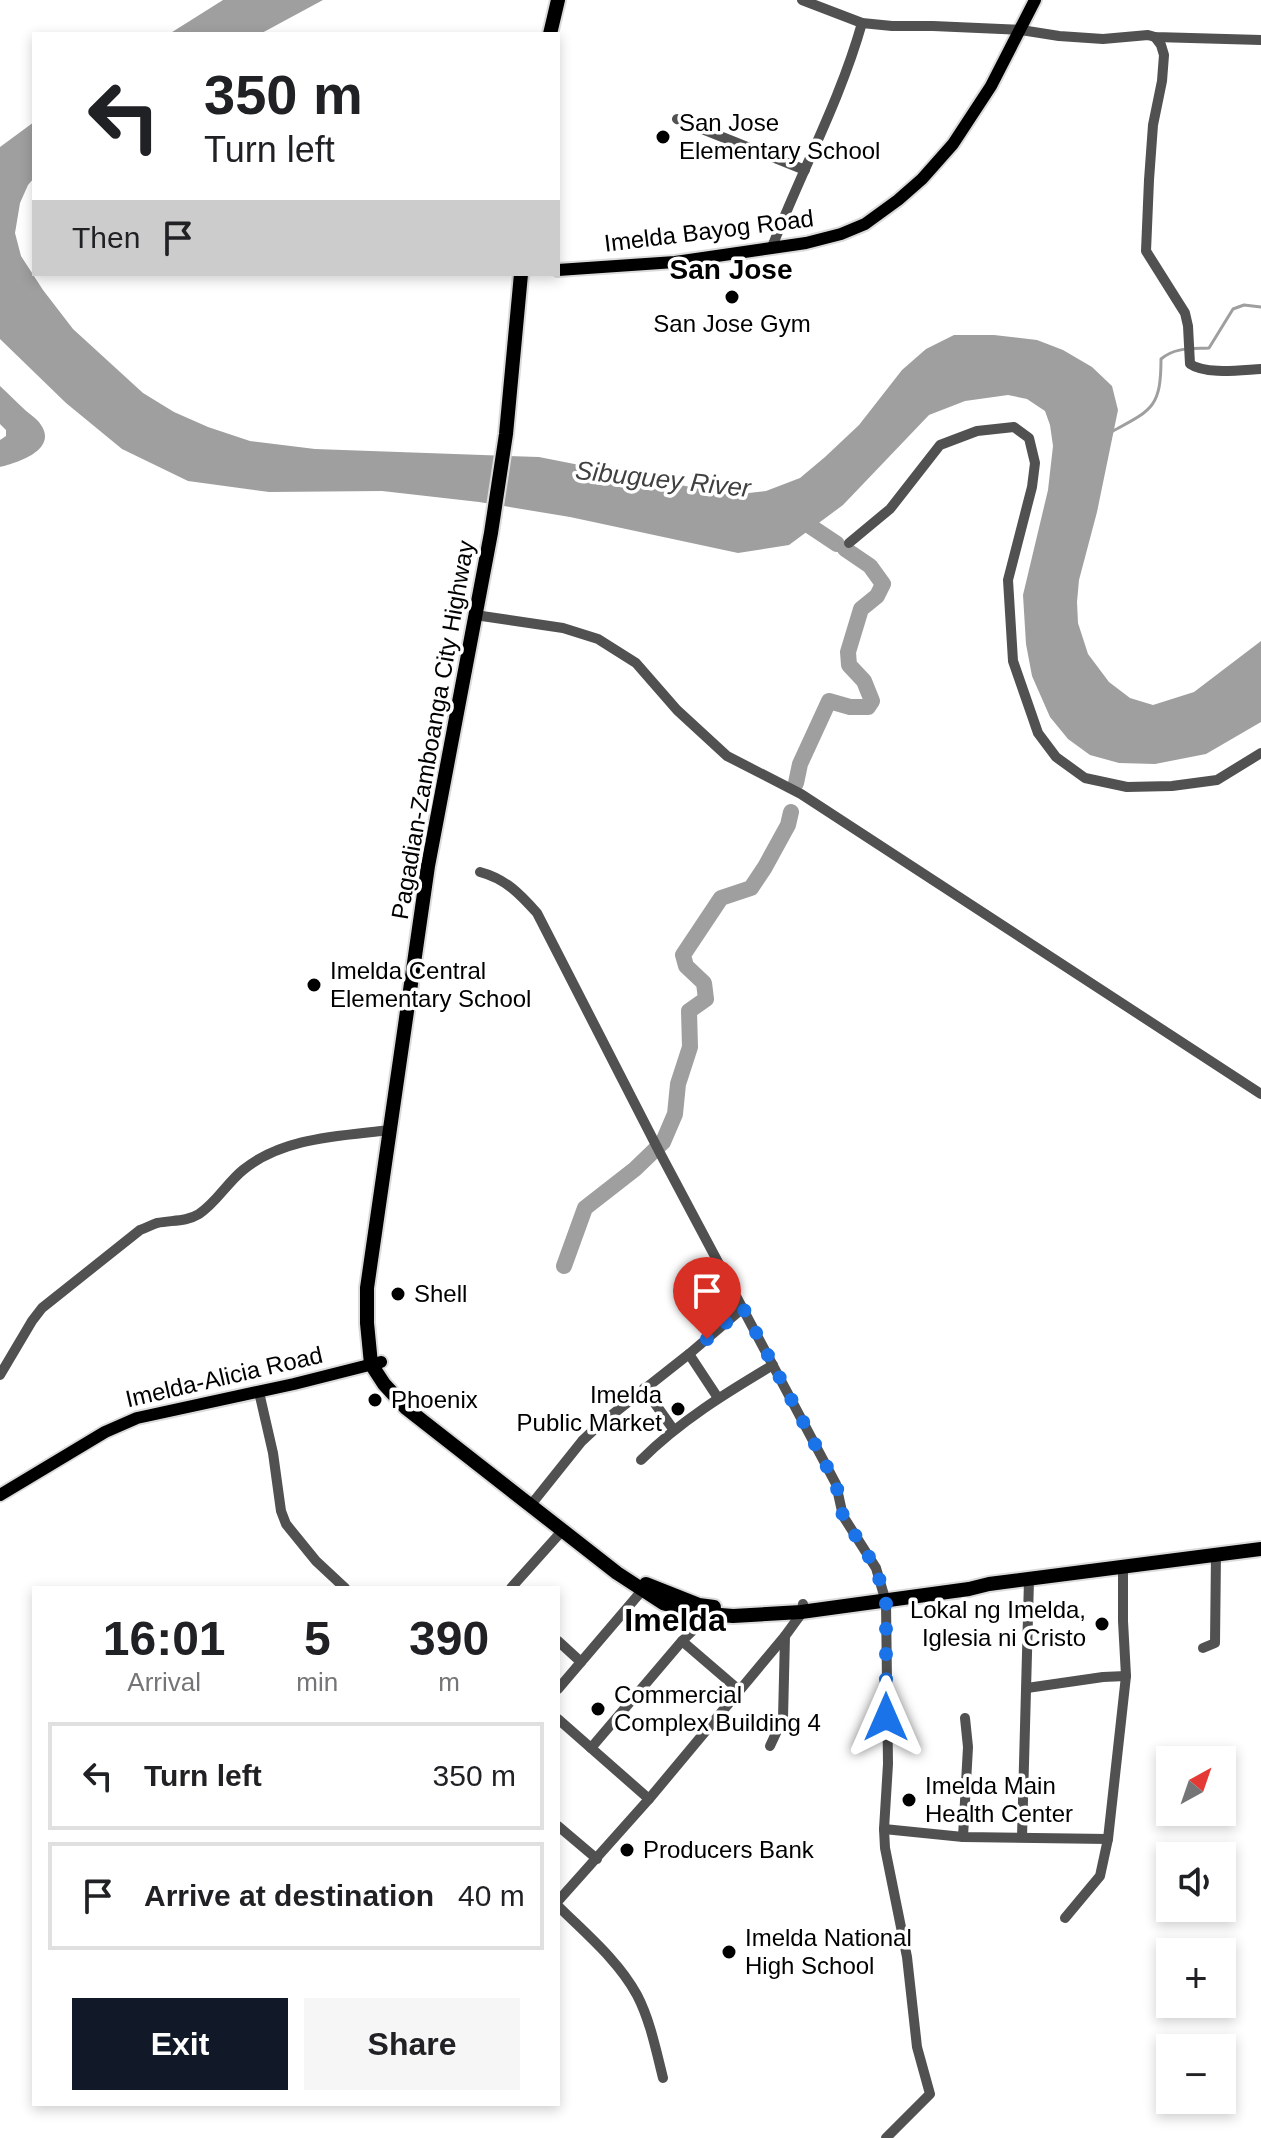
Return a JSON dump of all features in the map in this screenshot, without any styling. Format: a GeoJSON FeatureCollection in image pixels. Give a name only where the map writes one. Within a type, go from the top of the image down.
{"type":"FeatureCollection","features":[{"type":"Feature","properties":{"kind":"highway"},"geometry":{"type":"LineString","coordinates":[[550,32],[558,0]]}},
{"type":"Feature","properties":{"kind":"highway","name":"Pagadian-Zamboanga City Highway"},"geometry":{"type":"LineString","coordinates":[[376,1363],[369,1337],[367,1288],[428,866],[491,533],[506,434],[521,276]]}},
{"type":"Feature","properties":{"kind":"highway"},"geometry":{"type":"LineString","coordinates":[[376,1363],[433,1423],[663,1603],[708,1616],[969,1589],[1261,1549]]}},
{"type":"Feature","properties":{"kind":"highway"},"geometry":{"type":"LineString","coordinates":[[376,1363],[384,1384],[406,1408],[617,1573],[645,1587],[699,1605],[802,1608]]}},
{"type":"Feature","properties":{"kind":"main road","name":"Imelda Bayog Road"},"geometry":{"type":"LineString","coordinates":[[560,270],[675,262],[824,239],[872,220],[932,169],[959,136],[991,86],[1035,0]]}},
{"type":"Feature","properties":{"kind":"main road","name":"Imelda-Alicia Road"},"geometry":{"type":"LineString","coordinates":[[0,1495],[117,1426],[160,1412],[376,1363]]}},
{"type":"Feature","properties":{"kind":"street"},"geometry":{"type":"LineString","coordinates":[[802,0],[862,23],[892,26],[1021,30],[1103,39],[1148,35],[1261,40]]}},
{"type":"Feature","properties":{"kind":"street"},"geometry":{"type":"LineString","coordinates":[[772,247],[790,200],[823,133],[862,23]]}},
{"type":"Feature","properties":{"kind":"street"},"geometry":{"type":"LineString","coordinates":[[1155,37],[1164,55],[1153,125],[1146,251],[1185,313],[1190,364],[1197,369],[1210,370],[1261,369]]}},
{"type":"Feature","properties":{"kind":"street"},"geometry":{"type":"LineString","coordinates":[[677,119],[805,170]]}},
{"type":"Feature","properties":{"kind":"street"},"geometry":{"type":"LineString","coordinates":[[849,543],[890,509],[940,445],[977,431],[1014,427],[1029,438],[1035,463],[1032,487],[1008,580],[1013,661],[1038,733],[1056,757],[1085,778],[1127,787],[1172,786],[1217,780],[1261,753]]}},
{"type":"Feature","properties":{"kind":"street"},"geometry":{"type":"LineString","coordinates":[[475,615],[563,628],[598,639],[636,663],[677,710],[727,756],[801,794],[1261,1094]]}},
{"type":"Feature","properties":{"kind":"street"},"geometry":{"type":"LineString","coordinates":[[480,872],[496,876],[516,890],[537,913],[836,1484],[843,1516],[876,1568],[885,1597],[888,1764],[884,1829],[890,1877],[907,1957],[917,2047],[930,2094],[886,2138]]}},
{"type":"Feature","properties":{"kind":"street"},"geometry":{"type":"LineString","coordinates":[[0,1375],[42,1308],[140,1230],[156,1223],[187,1220],[199,1214],[241,1172],[273,1150],[390,1130]]}},
{"type":"Feature","properties":{"kind":"street"},"geometry":{"type":"LineString","coordinates":[[534,1501],[582,1441],[599,1425],[743,1308]]}},
{"type":"Feature","properties":{"kind":"street"},"geometry":{"type":"LineString","coordinates":[[689,1354],[718,1398]]}},
{"type":"Feature","properties":{"kind":"street"},"geometry":{"type":"LineString","coordinates":[[641,1460],[673,1429],[773,1365]]}},
{"type":"Feature","properties":{"kind":"street"},"geometry":{"type":"LineString","coordinates":[[644,1388],[673,1429]]}},
{"type":"Feature","properties":{"kind":"street"},"geometry":{"type":"LineString","coordinates":[[259,1392],[286,1524],[316,1561],[343,1586]]}},
{"type":"Feature","properties":{"kind":"street"},"geometry":{"type":"LineString","coordinates":[[513,1586],[562,1531]]}},
{"type":"Feature","properties":{"kind":"street"},"geometry":{"type":"LineString","coordinates":[[1203,1648],[1215,1643],[1216,1554]]}},
{"type":"Feature","properties":{"kind":"street"},"geometry":{"type":"LineString","coordinates":[[1065,1918],[1100,1876],[1108,1839],[1126,1676],[1123,1568]]}},
{"type":"Feature","properties":{"kind":"street"},"geometry":{"type":"LineString","coordinates":[[1022,1837],[1029,1580]]}},
{"type":"Feature","properties":{"kind":"street"},"geometry":{"type":"LineString","coordinates":[[560,1687],[645,1587]]}},
{"type":"Feature","properties":{"kind":"street"},"geometry":{"type":"LineString","coordinates":[[560,1901],[785,1636],[802,1608]]}},
{"type":"Feature","properties":{"kind":"street"},"geometry":{"type":"LineString","coordinates":[[591,1748],[682,1641],[708,1616]]}},
{"type":"Feature","properties":{"kind":"street"},"geometry":{"type":"LineString","coordinates":[[770,1746],[783,1718],[785,1636]]}},
{"type":"Feature","properties":{"kind":"street"},"geometry":{"type":"LineString","coordinates":[[682,1641],[739,1690]]}},
{"type":"Feature","properties":{"kind":"street"},"geometry":{"type":"LineString","coordinates":[[560,1643],[581,1662]]}},
{"type":"Feature","properties":{"kind":"street"},"geometry":{"type":"LineString","coordinates":[[1027,1688],[1126,1676]]}},
{"type":"Feature","properties":{"kind":"street"},"geometry":{"type":"LineString","coordinates":[[963,1837],[968,1747],[965,1718]]}},
{"type":"Feature","properties":{"kind":"street"},"geometry":{"type":"LineString","coordinates":[[560,1721],[649,1799]]}},
{"type":"Feature","properties":{"kind":"street"},"geometry":{"type":"LineString","coordinates":[[560,1828],[597,1859]]}},
{"type":"Feature","properties":{"kind":"street"},"geometry":{"type":"LineString","coordinates":[[884,1829],[963,1837],[1108,1839]]}},
{"type":"Feature","properties":{"kind":"street"},"geometry":{"type":"LineString","coordinates":[[560,1905],[621,1972],[637,1995],[648,2021],[663,2078]]}},
{"type":"Feature","properties":{"kind":"shaded area"},"geometry":{"type":"Polygon","coordinates":[[[223,0],[323,0],[264,32],[172,32],[223,0]]]}},
{"type":"Feature","properties":{"kind":"shaded area"},"geometry":{"type":"Polygon","coordinates":[[[32,123],[32,180],[20,203],[15,233],[21,256],[32,276],[73,329],[143,393],[174,412],[250,441],[315,449],[539,457],[731,495],[766,491],[800,478],[859,425],[902,370],[926,349],[954,335],[994,335],[1037,340],[1063,350],[1092,367],[1112,386],[1118,410],[1079,580],[1078,623],[1088,654],[1109,682],[1130,698],[1153,705],[1194,692],[1261,641],[1261,722],[1206,754],[1155,764],[1119,763],[1090,755],[1068,739],[1050,717],[1032,676],[1026,644],[1023,595],[1048,490],[1053,446],[1045,411],[1027,399],[1008,395],[965,401],[929,415],[843,505],[789,545],[738,553],[570,517],[479,502],[382,491],[269,492],[188,481],[122,449],[66,403],[0,339],[0,147],[32,123]]]}},
{"type":"Feature","properties":{"kind":"shaded area"},"geometry":{"type":"Polygon","coordinates":[[[0,386],[37,420],[45,434],[44,442],[33,454],[0,467],[0,440],[6,436],[6,430],[0,424],[0,386]]]}},
{"type":"Feature","properties":{"kind":"waterway"},"geometry":{"type":"LineString","coordinates":[[1113,431],[1137,418],[1152,405],[1159,388],[1161,359],[1178,351],[1209,348],[1233,309],[1244,305],[1261,307]]}},
{"type":"Feature","properties":{"kind":"waterway"},"geometry":{"type":"LineString","coordinates":[[795,516],[837,544]]}},
{"type":"Feature","properties":{"kind":"waterway"},"geometry":{"type":"LineString","coordinates":[[796,783],[800,764],[829,701],[850,707],[868,707],[872,701],[864,681],[849,665],[848,652],[861,609],[877,596],[883,584],[870,566],[845,549]]}},
{"type":"Feature","properties":{"kind":"waterway"},"geometry":{"type":"LineString","coordinates":[[564,1266],[585,1208],[635,1169],[663,1142],[675,1114],[678,1084],[690,1047],[689,1011],[706,999],[704,983],[686,966],[683,955],[721,898],[751,888],[788,825],[791,812]]}},
{"type":"Feature","properties":{"kind":"place","name":"San Jose Elementary School"},"geometry":{"type":"Point","coordinates":[663,137]}},
{"type":"Feature","properties":{"kind":"place","name":"San Jose Gym"},"geometry":{"type":"Point","coordinates":[732,297]}},
{"type":"Feature","properties":{"kind":"place","name":"Imelda Central Elementary School"},"geometry":{"type":"Point","coordinates":[314,985]}},
{"type":"Feature","properties":{"kind":"place","name":"Shell"},"geometry":{"type":"Point","coordinates":[398,1294]}},
{"type":"Feature","properties":{"kind":"place","name":"Phoenix"},"geometry":{"type":"Point","coordinates":[375,1400]}},
{"type":"Feature","properties":{"kind":"place","name":"Imelda Public Market"},"geometry":{"type":"Point","coordinates":[678,1409]}},
{"type":"Feature","properties":{"kind":"place","name":"Lokal ng Imelda, Iglesia ni Cristo"},"geometry":{"type":"Point","coordinates":[1102,1624]}},
{"type":"Feature","properties":{"kind":"place","name":"Commercial Complex Building 4"},"geometry":{"type":"Point","coordinates":[598,1709]}},
{"type":"Feature","properties":{"kind":"place","name":"Imelda Main Health Center"},"geometry":{"type":"Point","coordinates":[909,1800]}},
{"type":"Feature","properties":{"kind":"place","name":"Producers Bank"},"geometry":{"type":"Point","coordinates":[627,1850]}},
{"type":"Feature","properties":{"kind":"place","name":"Imelda National High School"},"geometry":{"type":"Point","coordinates":[729,1952]}},
{"type":"Feature","properties":{"kind":"district","name":"San Jose"},"geometry":{"type":"Point","coordinates":[731,269]}},
{"type":"Feature","properties":{"kind":"district","name":"Imelda"},"geometry":{"type":"Point","coordinates":[675,1620]}},
{"type":"Feature","properties":{"kind":"route"},"geometry":{"type":"LineString","coordinates":[[707,1339],[743,1308],[836,1484],[843,1516],[876,1568],[886,1602],[886,1717]]}},
{"type":"Feature","properties":{"kind":"water label","name":"Sibuguey River"},"geometry":{"type":"Point","coordinates":[663,479]}}]}
